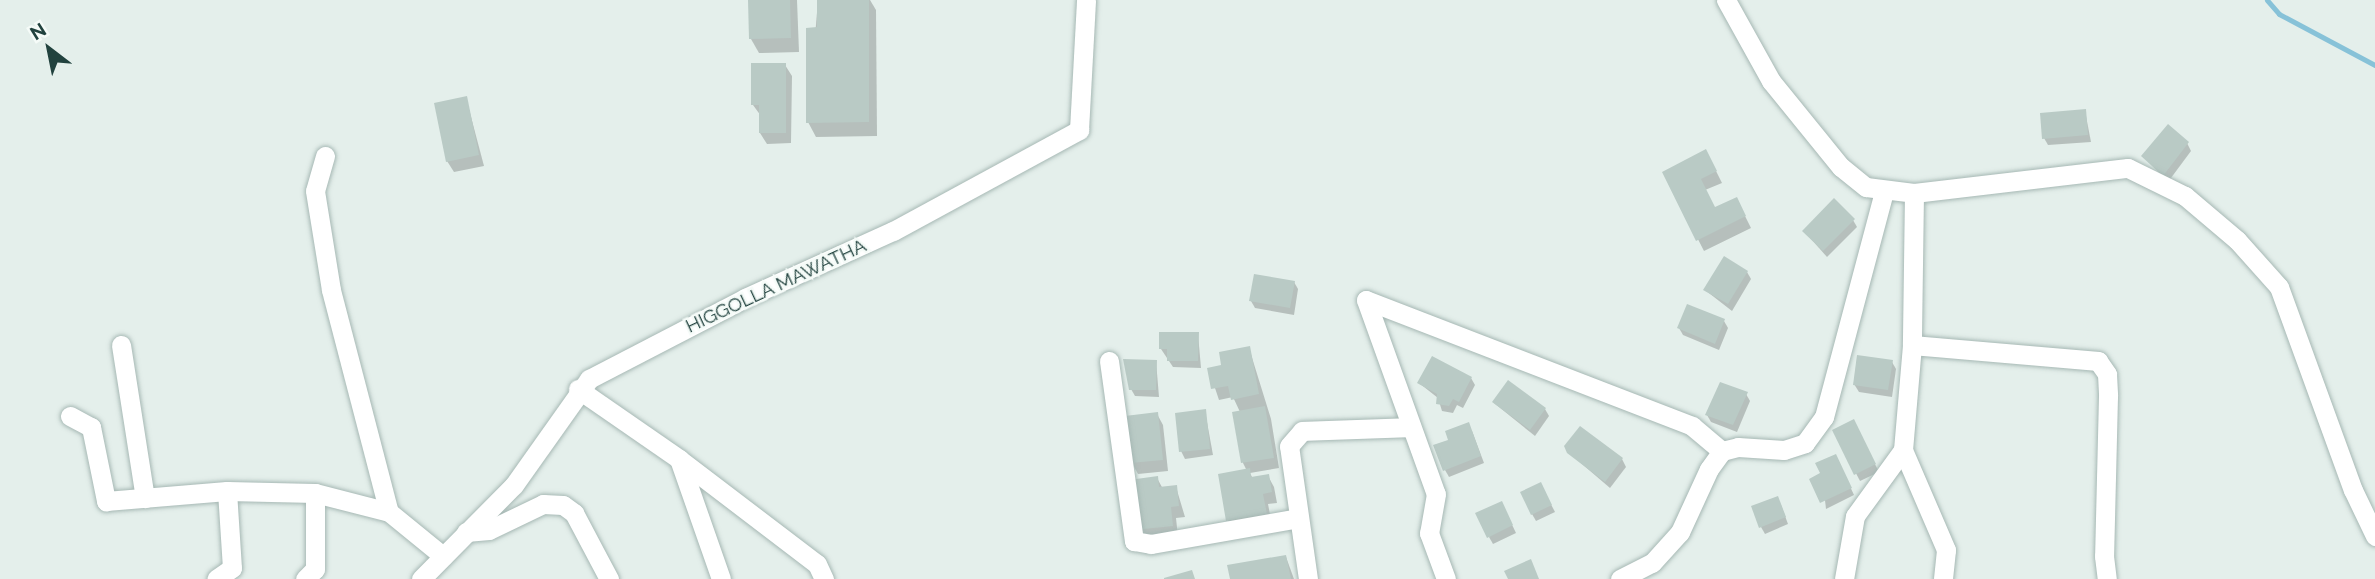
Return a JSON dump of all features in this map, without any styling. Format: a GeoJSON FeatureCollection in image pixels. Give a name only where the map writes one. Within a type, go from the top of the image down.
{"type":"FeatureCollection","features":[{"type":"Feature","properties":{"kind":"street","name":"HIGGOLLA MAWATHA"},"geometry":{"type":"LineString","coordinates":[[421,579],[513,485],[578,389],[745,298],[893,231],[1079,130],[1086,0]]}},
{"type":"Feature","properties":{"kind":"street"},"geometry":{"type":"LineString","coordinates":[[1726,0],[1771,81],[1842,167],[1866,187],[1914,193],[2128,168],[2185,196],[2237,240],[2279,287],[2353,490],[2375,536]]}},
{"type":"Feature","properties":{"kind":"street"},"geometry":{"type":"LineString","coordinates":[[325,156],[315,191],[331,290],[389,512]]}},
{"type":"Feature","properties":{"kind":"street"},"geometry":{"type":"LineString","coordinates":[[1620,579],[1652,563],[1680,532],[1722,451],[1738,447],[1784,450],[1805,443],[1824,417],[1884,191]]}},
{"type":"Feature","properties":{"kind":"street"},"geometry":{"type":"LineString","coordinates":[[1914,193],[1912,345],[1903,450],[1946,550],[1942,579]]}},
{"type":"Feature","properties":{"kind":"street"},"geometry":{"type":"LineString","coordinates":[[1446,579],[1429,533],[1436,494],[1366,300],[1692,426],[1722,451]]}},
{"type":"Feature","properties":{"kind":"street"},"geometry":{"type":"LineString","coordinates":[[121,345],[145,498]]}},
{"type":"Feature","properties":{"kind":"street"},"geometry":{"type":"LineString","coordinates":[[1912,345],[2098,361],[2107,374],[2108,396],[2107,579]]}},
{"type":"Feature","properties":{"kind":"street"},"geometry":{"type":"LineString","coordinates":[[1109,361],[1134,541],[1151,544],[1299,519]]}},
{"type":"Feature","properties":{"kind":"street"},"geometry":{"type":"LineString","coordinates":[[578,389],[680,459],[817,564],[824,579]]}},
{"type":"Feature","properties":{"kind":"street"},"geometry":{"type":"LineString","coordinates":[[70,416],[91,427],[106,501],[227,491],[315,493],[389,512],[443,556]]}},
{"type":"Feature","properties":{"kind":"street"},"geometry":{"type":"LineString","coordinates":[[1308,579],[1289,446],[1302,431],[1411,427]]}},
{"type":"Feature","properties":{"kind":"street"},"geometry":{"type":"LineString","coordinates":[[1844,579],[1855,516],[1903,450]]}},
{"type":"Feature","properties":{"kind":"street"},"geometry":{"type":"LineString","coordinates":[[680,459],[721,579]]}},
{"type":"Feature","properties":{"kind":"street"},"geometry":{"type":"LineString","coordinates":[[216,579],[233,568],[227,491]]}},
{"type":"Feature","properties":{"kind":"street"},"geometry":{"type":"LineString","coordinates":[[305,579],[316,569],[315,493]]}},
{"type":"Feature","properties":{"kind":"street"},"geometry":{"type":"LineString","coordinates":[[466,532],[489,530],[543,503],[563,505],[574,513],[609,579]]}},
{"type":"Feature","properties":{"kind":"building"},"geometry":{"type":"Polygon","coordinates":[[[748,0],[790,0],[791,38],[749,39],[748,0]]]}},
{"type":"Feature","properties":{"kind":"building"},"geometry":{"type":"Polygon","coordinates":[[[817,0],[869,0],[869,122],[806,123],[806,28],[817,27],[817,0]]]}},
{"type":"Feature","properties":{"kind":"building"},"geometry":{"type":"Polygon","coordinates":[[[751,63],[786,63],[786,133],[759,133],[759,105],[751,105],[751,63]]]}},
{"type":"Feature","properties":{"kind":"building"},"geometry":{"type":"Polygon","coordinates":[[[467,96],[479,155],[446,162],[434,103],[467,96]]]}},
{"type":"Feature","properties":{"kind":"building"},"geometry":{"type":"Polygon","coordinates":[[[2086,109],[2088,135],[2042,139],[2040,113],[2086,109]]]}},
{"type":"Feature","properties":{"kind":"building"},"geometry":{"type":"Polygon","coordinates":[[[2168,124],[2189,142],[2163,176],[2141,156],[2168,124]]]}},
{"type":"Feature","properties":{"kind":"building"},"geometry":{"type":"Polygon","coordinates":[[[1706,149],[1717,171],[1701,179],[1715,207],[1737,197],[1746,216],[1696,241],[1662,172],[1706,149]]]}},
{"type":"Feature","properties":{"kind":"building"},"geometry":{"type":"Polygon","coordinates":[[[1834,198],[1855,219],[1823,251],[1802,231],[1834,198]]]}},
{"type":"Feature","properties":{"kind":"building"},"geometry":{"type":"Polygon","coordinates":[[[1724,256],[1748,271],[1728,304],[1703,290],[1724,256]]]}},
{"type":"Feature","properties":{"kind":"building"},"geometry":{"type":"Polygon","coordinates":[[[1254,274],[1295,281],[1290,308],[1249,301],[1254,274]]]}},
{"type":"Feature","properties":{"kind":"building"},"geometry":{"type":"Polygon","coordinates":[[[1687,304],[1725,319],[1715,344],[1677,328],[1687,304]]]}},
{"type":"Feature","properties":{"kind":"building"},"geometry":{"type":"Polygon","coordinates":[[[1159,332],[1199,332],[1198,361],[1167,361],[1167,349],[1159,349],[1159,332]]]}},
{"type":"Feature","properties":{"kind":"building"},"geometry":{"type":"Polygon","coordinates":[[[1250,346],[1259,394],[1231,400],[1228,386],[1211,389],[1207,368],[1221,365],[1219,352],[1250,346]]]}},
{"type":"Feature","properties":{"kind":"building"},"geometry":{"type":"Polygon","coordinates":[[[1857,355],[1893,360],[1888,390],[1853,385],[1857,355]]]}},
{"type":"Feature","properties":{"kind":"building"},"geometry":{"type":"Polygon","coordinates":[[[1432,356],[1472,377],[1459,402],[1453,399],[1449,406],[1436,404],[1437,394],[1417,383],[1432,356]]]}},
{"type":"Feature","properties":{"kind":"building"},"geometry":{"type":"Polygon","coordinates":[[[1123,359],[1157,360],[1156,390],[1129,390],[1123,359]]]}},
{"type":"Feature","properties":{"kind":"building"},"geometry":{"type":"Polygon","coordinates":[[[1508,380],[1546,408],[1530,430],[1492,402],[1508,380]]]}},
{"type":"Feature","properties":{"kind":"building"},"geometry":{"type":"Polygon","coordinates":[[[1720,382],[1748,392],[1733,425],[1705,415],[1720,382]]]}},
{"type":"Feature","properties":{"kind":"building"},"geometry":{"type":"Polygon","coordinates":[[[1265,406],[1274,458],[1241,463],[1232,412],[1265,406]]]}},
{"type":"Feature","properties":{"kind":"building"},"geometry":{"type":"Polygon","coordinates":[[[1206,409],[1210,449],[1179,452],[1175,413],[1206,409]]]}},
{"type":"Feature","properties":{"kind":"building"},"geometry":{"type":"Polygon","coordinates":[[[1158,412],[1163,460],[1130,463],[1125,416],[1158,412]]]}},
{"type":"Feature","properties":{"kind":"building"},"geometry":{"type":"Polygon","coordinates":[[[1854,419],[1876,464],[1854,475],[1832,430],[1854,419]]]}},
{"type":"Feature","properties":{"kind":"building"},"geometry":{"type":"Polygon","coordinates":[[[1469,422],[1481,456],[1443,471],[1433,445],[1448,440],[1445,431],[1469,422]]]}},
{"type":"Feature","properties":{"kind":"building"},"geometry":{"type":"Polygon","coordinates":[[[1580,426],[1623,458],[1605,482],[1567,453],[1564,446],[1580,426]]]}},
{"type":"Feature","properties":{"kind":"building"},"geometry":{"type":"Polygon","coordinates":[[[1836,454],[1852,488],[1820,503],[1809,479],[1820,473],[1815,463],[1836,454]]]}},
{"type":"Feature","properties":{"kind":"building"},"geometry":{"type":"Polygon","coordinates":[[[1250,468],[1251,477],[1269,474],[1272,492],[1263,494],[1267,514],[1226,521],[1218,474],[1250,468]]]}},
{"type":"Feature","properties":{"kind":"building"},"geometry":{"type":"Polygon","coordinates":[[[1158,476],[1159,487],[1177,485],[1179,506],[1171,507],[1173,526],[1134,530],[1129,480],[1158,476]]]}},
{"type":"Feature","properties":{"kind":"building"},"geometry":{"type":"Polygon","coordinates":[[[1541,482],[1552,505],[1531,515],[1520,492],[1541,482]]]}},
{"type":"Feature","properties":{"kind":"building"},"geometry":{"type":"Polygon","coordinates":[[[1778,496],[1786,517],[1759,528],[1751,506],[1778,496]]]}},
{"type":"Feature","properties":{"kind":"building"},"geometry":{"type":"Polygon","coordinates":[[[1502,501],[1513,525],[1487,538],[1475,513],[1502,501]]]}},
{"type":"Feature","properties":{"kind":"building"},"geometry":{"type":"Polygon","coordinates":[[[1286,555],[1291,579],[1230,579],[1227,565],[1286,555]]]}},
{"type":"Feature","properties":{"kind":"building"},"geometry":{"type":"Polygon","coordinates":[[[1531,559],[1539,579],[1508,579],[1504,571],[1531,559]]]}},
{"type":"Feature","properties":{"kind":"building"},"geometry":{"type":"Polygon","coordinates":[[[1192,570],[1195,579],[1164,579],[1164,578],[1192,570]]]}},
{"type":"Feature","properties":{"kind":"waterway"},"geometry":{"type":"LineString","coordinates":[[2267,0],[2279,14],[2375,65]]}}]}
